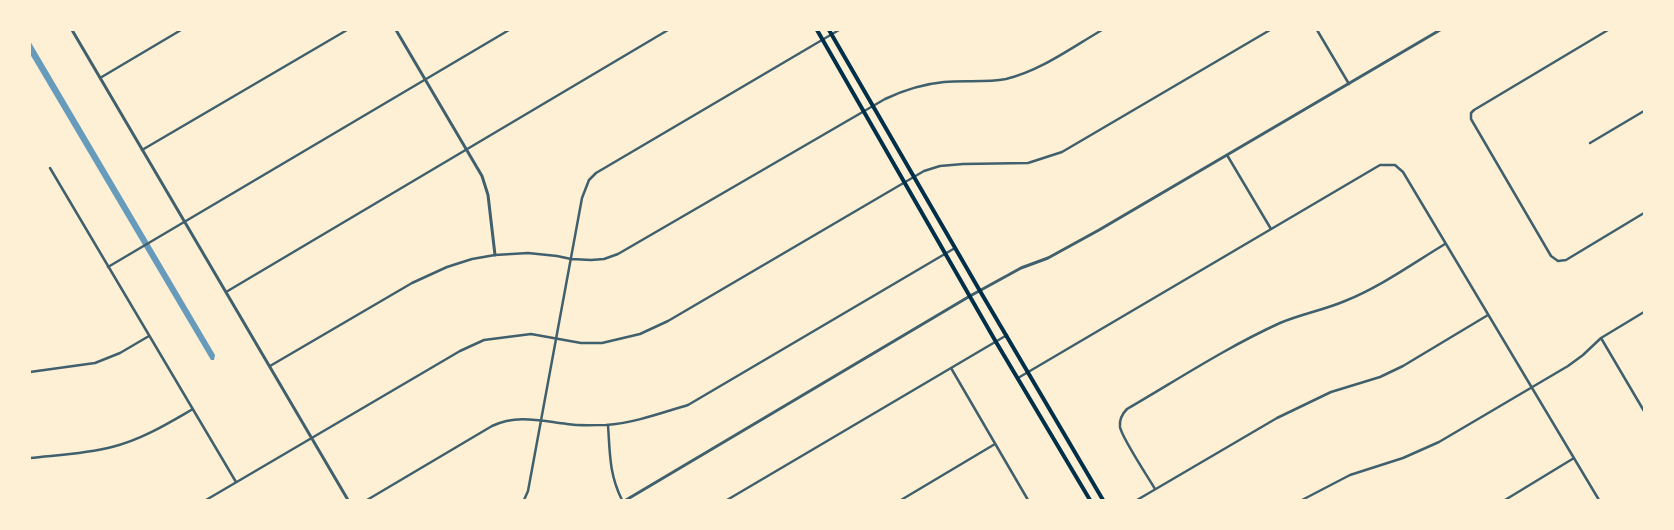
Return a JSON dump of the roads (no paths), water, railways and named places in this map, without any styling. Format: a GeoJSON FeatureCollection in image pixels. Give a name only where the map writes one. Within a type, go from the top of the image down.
{"type":"FeatureCollection","features":[{"type":"Feature","properties":{"kind":"main road"},"geometry":{"type":"LineString","coordinates":[[817,30],[996,342],[1090,500]]}},
{"type":"Feature","properties":{"kind":"main road"},"geometry":{"type":"LineString","coordinates":[[830,32],[1103,500]]}},
{"type":"Feature","properties":{"kind":"street"},"geometry":{"type":"LineString","coordinates":[[72,30],[348,500]]}},
{"type":"Feature","properties":{"kind":"street"},"geometry":{"type":"LineString","coordinates":[[100,78],[181,30]]}},
{"type":"Feature","properties":{"kind":"street"},"geometry":{"type":"LineString","coordinates":[[142,150],[347,30]]}},
{"type":"Feature","properties":{"kind":"street"},"geometry":{"type":"LineString","coordinates":[[396,30],[482,176],[488,195],[495,255]]}},
{"type":"Feature","properties":{"kind":"street"},"geometry":{"type":"LineString","coordinates":[[108,267],[509,30]]}},
{"type":"Feature","properties":{"kind":"street"},"geometry":{"type":"LineString","coordinates":[[226,292],[668,30]]}},
{"type":"Feature","properties":{"kind":"street"},"geometry":{"type":"LineString","coordinates":[[524,500],[528,491],[584,189],[589,180],[596,173],[822,40],[830,32],[840,30]]}},
{"type":"Feature","properties":{"kind":"street"},"geometry":{"type":"LineString","coordinates":[[270,366],[433,272],[472,259],[495,255],[528,253],[571,259],[604,259],[618,254],[873,105],[908,89],[926,84],[986,81],[1019,76],[1035,69],[1102,30]]}},
{"type":"Feature","properties":{"kind":"street"},"geometry":{"type":"LineString","coordinates":[[206,500],[460,351],[484,340],[531,334],[581,343],[602,342],[640,334],[668,321],[924,172],[940,166],[963,164],[1028,163],[1062,152],[1270,30]]}},
{"type":"Feature","properties":{"kind":"street"},"geometry":{"type":"LineString","coordinates":[[1317,30],[1349,84]]}},
{"type":"Feature","properties":{"kind":"street"},"geometry":{"type":"LineString","coordinates":[[626,500],[970,296],[1021,268],[1048,258],[1440,30]]}},
{"type":"Feature","properties":{"kind":"street"},"geometry":{"type":"LineString","coordinates":[[1608,30],[1480,106],[1471,114],[1473,123],[1554,259],[1566,260],[1644,214]]}},
{"type":"Feature","properties":{"kind":"street"},"geometry":{"type":"LineString","coordinates":[[1590,143],[1644,111]]}},
{"type":"Feature","properties":{"kind":"street"},"geometry":{"type":"LineString","coordinates":[[1227,155],[1270,229]]}},
{"type":"Feature","properties":{"kind":"street"},"geometry":{"type":"LineString","coordinates":[[1018,378],[1380,165],[1395,165],[1403,172],[1599,500]]}},
{"type":"Feature","properties":{"kind":"street"},"geometry":{"type":"LineString","coordinates":[[50,168],[236,482]]}},
{"type":"Feature","properties":{"kind":"street"},"geometry":{"type":"LineString","coordinates":[[1155,489],[1120,426],[1122,414],[1127,409],[1235,346],[1280,323],[1305,313],[1344,302],[1366,292],[1445,244]]}},
{"type":"Feature","properties":{"kind":"street"},"geometry":{"type":"LineString","coordinates":[[367,500],[498,423],[511,419],[524,418],[583,425],[608,425],[647,418],[688,404],[955,248]]}},
{"type":"Feature","properties":{"kind":"street"},"geometry":{"type":"LineString","coordinates":[[1302,500],[1350,475],[1404,458],[1439,442],[1568,366],[1601,338],[1644,312]]}},
{"type":"Feature","properties":{"kind":"street"},"geometry":{"type":"LineString","coordinates":[[1137,500],[1277,418],[1330,392],[1380,377],[1403,366],[1488,315]]}},
{"type":"Feature","properties":{"kind":"street"},"geometry":{"type":"LineString","coordinates":[[726,500],[1007,335]]}},
{"type":"Feature","properties":{"kind":"street"},"geometry":{"type":"LineString","coordinates":[[30,372],[95,364],[120,354],[149,336]]}},
{"type":"Feature","properties":{"kind":"street"},"geometry":{"type":"LineString","coordinates":[[1601,338],[1644,411]]}},
{"type":"Feature","properties":{"kind":"street"},"geometry":{"type":"LineString","coordinates":[[951,368],[1028,500]]}},
{"type":"Feature","properties":{"kind":"street"},"geometry":{"type":"LineString","coordinates":[[30,458],[112,447],[157,430],[193,409]]}},
{"type":"Feature","properties":{"kind":"street"},"geometry":{"type":"LineString","coordinates":[[608,425],[610,464],[614,484],[622,500]]}},
{"type":"Feature","properties":{"kind":"street"},"geometry":{"type":"LineString","coordinates":[[900,500],[996,444]]}},
{"type":"Feature","properties":{"kind":"street"},"geometry":{"type":"LineString","coordinates":[[1505,500],[1574,458]]}},
{"type":"Feature","properties":{"kind":"water"},"geometry":{"type":"Polygon","coordinates":[[[30,41],[215,355],[214,360],[211,360],[30,54],[30,41]]]}}]}
